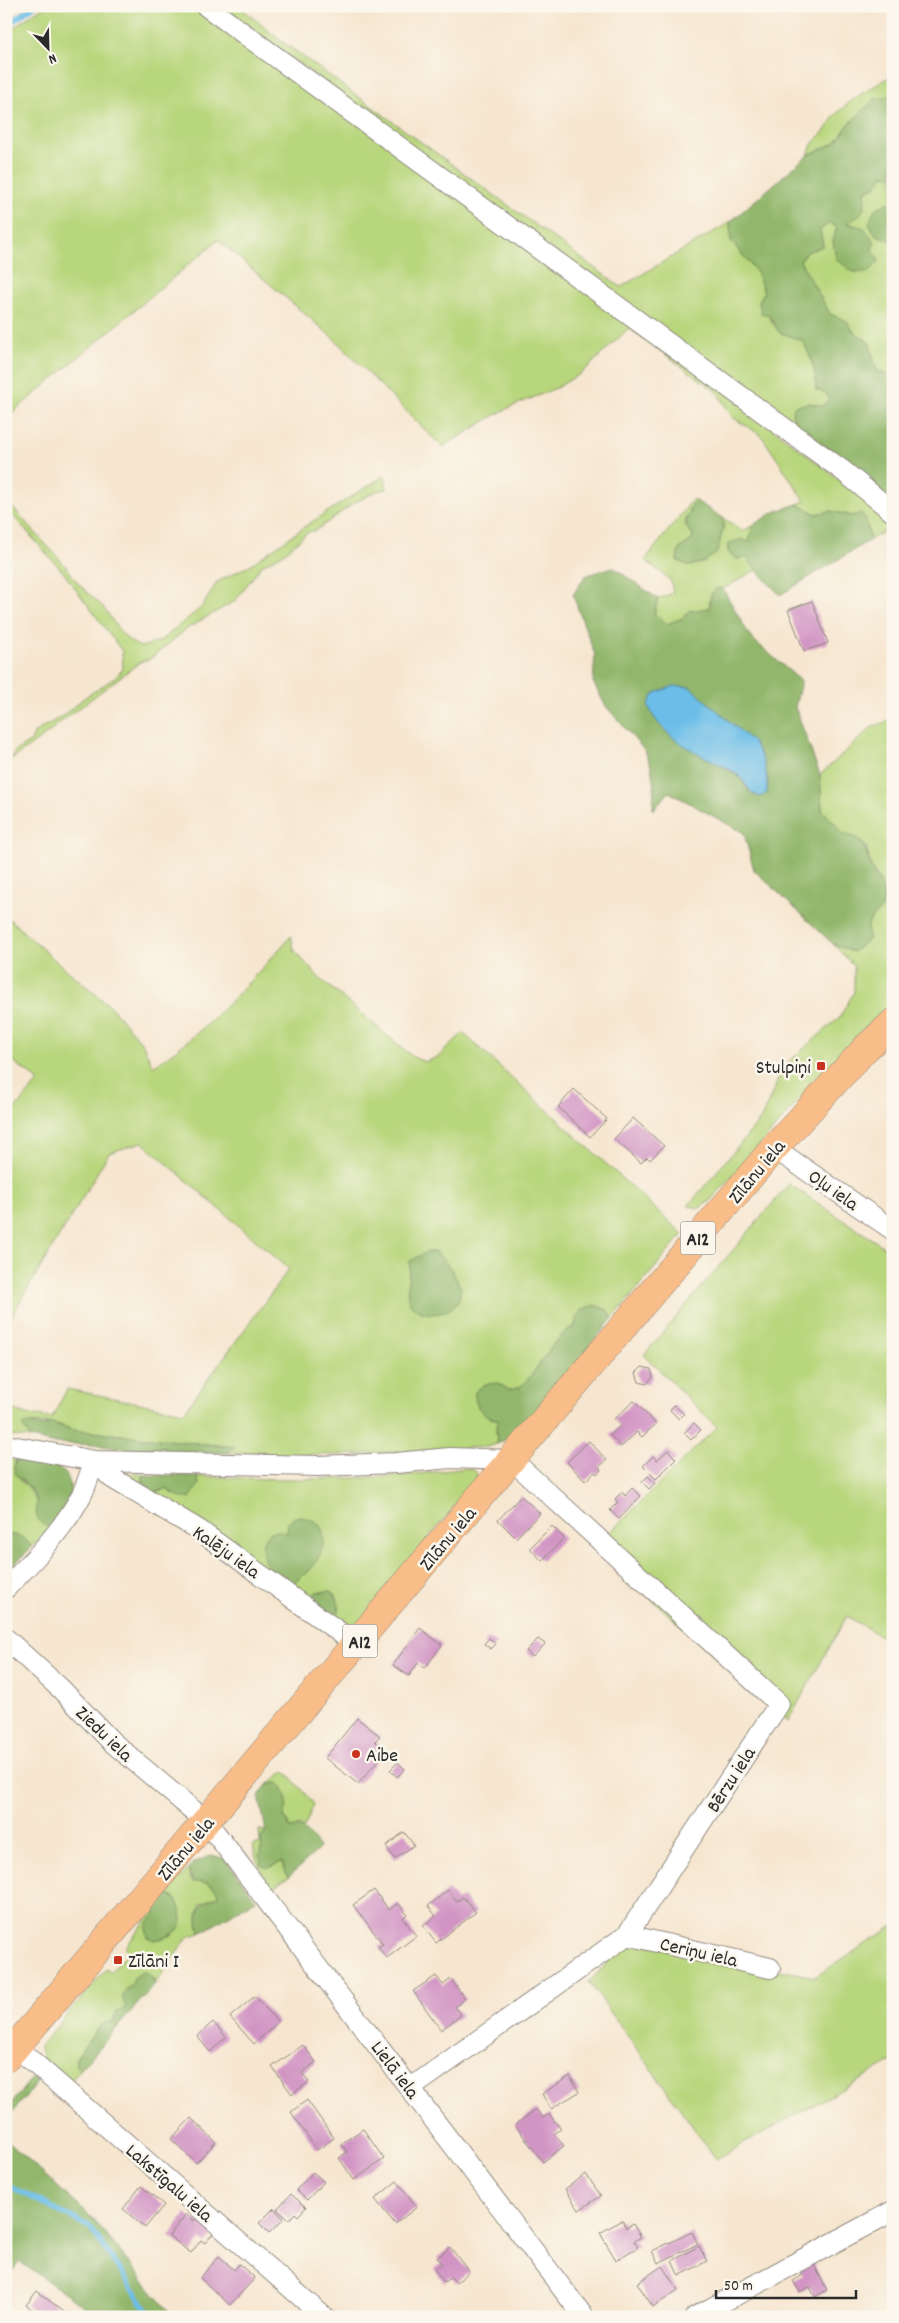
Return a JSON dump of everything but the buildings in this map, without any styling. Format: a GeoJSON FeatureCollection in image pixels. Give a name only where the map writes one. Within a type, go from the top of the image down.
{"type":"FeatureCollection","features":[{"type":"Feature","properties":{"kind":"highway","name":"Zīlānu iela"},"geometry":{"type":"LineString","coordinates":[[11,2052],[357,1645],[774,1148],[866,1048],[893,1024]]}},
{"type":"Feature","properties":{"kind":"street"},"geometry":{"type":"LineString","coordinates":[[206,6],[842,470],[893,512]]}},
{"type":"Feature","properties":{"kind":"street","name":"Oļu iela"},"geometry":{"type":"LineString","coordinates":[[774,1148],[893,1230]]}},
{"type":"Feature","properties":{"kind":"street"},"geometry":{"type":"LineString","coordinates":[[6,1445],[94,1461],[318,1466],[396,1463],[450,1458],[512,1460]]}},
{"type":"Feature","properties":{"kind":"street","name":"Bērzu iela"},"geometry":{"type":"LineString","coordinates":[[411,2088],[627,1935],[779,1704],[512,1460]]}},
{"type":"Feature","properties":{"kind":"street"},"geometry":{"type":"LineString","coordinates":[[6,1588],[27,1567],[64,1522],[81,1495],[94,1461]]}},
{"type":"Feature","properties":{"kind":"street","name":"Kalēju iela"},"geometry":{"type":"LineString","coordinates":[[94,1461],[112,1478],[200,1530],[357,1645]]}},
{"type":"Feature","properties":{"kind":"street","name":"Ziedu iela"},"geometry":{"type":"LineString","coordinates":[[6,1639],[61,1689],[112,1742],[207,1822]]}},
{"type":"Feature","properties":{"kind":"street","name":"Lielā iela"},"geometry":{"type":"LineString","coordinates":[[207,1822],[584,2317]]}},
{"type":"Feature","properties":{"kind":"street","name":"Ceriņu iela"},"geometry":{"type":"LineString","coordinates":[[627,1935],[770,1968]]}},
{"type":"Feature","properties":{"kind":"street","name":"Lakstīgalu iela"},"geometry":{"type":"LineString","coordinates":[[11,2052],[324,2317]]}},
{"type":"Feature","properties":{"kind":"street"},"geometry":{"type":"LineString","coordinates":[[695,2317],[893,2211]]}},
{"type":"Feature","properties":{"kind":"green space"},"geometry":{"type":"Polygon","coordinates":[[[48,6],[197,6],[718,386],[891,520],[893,531],[889,529],[870,540],[866,519],[831,511],[816,514],[797,504],[805,501],[761,435],[732,417],[717,392],[629,328],[582,373],[556,388],[504,410],[442,447],[332,337],[218,240],[6,418],[6,33],[38,10],[48,6]]]}},
{"type":"Feature","properties":{"kind":"green space"},"geometry":{"type":"Polygon","coordinates":[[[221,6],[239,6],[276,37],[621,287],[730,222],[731,241],[756,271],[764,292],[759,302],[779,332],[803,341],[811,359],[816,390],[827,393],[829,399],[823,406],[809,403],[809,430],[839,460],[221,6]]]}},
{"type":"Feature","properties":{"kind":"green space"},"geometry":{"type":"Polygon","coordinates":[[[893,75],[893,94],[850,123],[835,143],[808,155],[812,144],[826,129],[835,115],[853,99],[893,75]]]}},
{"type":"Feature","properties":{"kind":"green space"},"geometry":{"type":"Polygon","coordinates":[[[893,94],[893,176],[884,175],[875,187],[865,191],[865,202],[862,211],[857,217],[847,223],[864,228],[875,242],[872,248],[879,261],[869,272],[853,272],[836,259],[833,242],[837,227],[829,223],[820,230],[823,246],[807,252],[800,261],[830,314],[847,321],[853,331],[869,342],[877,370],[893,378],[893,502],[839,460],[809,430],[795,424],[792,414],[795,406],[809,403],[823,406],[829,399],[826,393],[816,390],[811,359],[803,341],[779,332],[769,315],[761,313],[759,302],[764,292],[756,271],[731,241],[730,222],[808,155],[835,143],[850,123],[875,99],[885,98],[893,94]]]}},
{"type":"Feature","properties":{"kind":"green space"},"geometry":{"type":"Polygon","coordinates":[[[884,175],[893,176],[893,207],[889,202],[890,240],[893,240],[893,378],[877,370],[869,342],[853,331],[847,321],[830,314],[800,261],[807,252],[823,246],[820,230],[829,223],[837,227],[833,242],[865,192],[875,186],[884,175]]]}},
{"type":"Feature","properties":{"kind":"green space"},"geometry":{"type":"Polygon","coordinates":[[[889,202],[893,207],[893,240],[876,235],[869,223],[875,209],[889,202]]]}},
{"type":"Feature","properties":{"kind":"green space"},"geometry":{"type":"Polygon","coordinates":[[[385,475],[387,489],[377,491],[354,503],[318,529],[307,533],[283,554],[262,565],[235,601],[188,628],[150,659],[140,662],[12,759],[15,751],[31,741],[35,732],[62,716],[84,698],[114,678],[123,669],[122,651],[63,572],[6,508],[6,500],[65,565],[75,580],[99,603],[127,639],[141,647],[160,641],[203,606],[217,582],[250,565],[310,523],[385,475]]]}},
{"type":"Feature","properties":{"kind":"green space"},"geometry":{"type":"Polygon","coordinates":[[[693,499],[696,501],[686,518],[686,526],[693,536],[692,540],[679,549],[677,560],[689,566],[704,562],[724,525],[723,518],[743,531],[753,525],[750,542],[728,544],[728,552],[737,559],[747,556],[756,570],[723,589],[717,588],[711,594],[709,608],[689,611],[683,618],[667,624],[654,614],[658,599],[673,593],[671,581],[645,560],[693,499]]]}},
{"type":"Feature","properties":{"kind":"green space"},"geometry":{"type":"Polygon","coordinates":[[[696,501],[723,518],[724,525],[717,553],[704,562],[689,566],[677,560],[679,549],[692,540],[693,536],[686,526],[686,518],[690,513],[689,509],[696,501]]]}},
{"type":"Feature","properties":{"kind":"green space"},"geometry":{"type":"Polygon","coordinates":[[[797,504],[816,514],[831,511],[852,516],[861,513],[866,519],[870,540],[780,595],[756,570],[747,557],[737,559],[728,552],[728,544],[741,539],[749,542],[753,525],[774,512],[797,504]]]}},
{"type":"Feature","properties":{"kind":"green space"},"geometry":{"type":"Polygon","coordinates":[[[613,567],[658,599],[654,614],[667,624],[683,618],[689,611],[709,608],[711,594],[718,588],[723,589],[751,638],[801,681],[795,707],[820,775],[822,810],[840,829],[842,834],[860,841],[882,888],[883,908],[870,921],[868,929],[869,939],[853,952],[833,944],[754,870],[744,833],[669,792],[653,810],[654,787],[651,766],[645,751],[605,705],[593,682],[595,655],[573,595],[585,576],[613,567]],[[760,753],[720,765],[738,776],[752,795],[767,793],[768,778],[760,753]]]}},
{"type":"Feature","properties":{"kind":"green space"},"geometry":{"type":"Polygon","coordinates":[[[893,719],[893,866],[890,869],[893,877],[893,1005],[844,1052],[709,1202],[699,1208],[688,1206],[761,1119],[784,1066],[840,1017],[854,992],[854,966],[833,944],[853,952],[868,939],[868,924],[872,917],[883,907],[885,889],[871,868],[866,846],[842,834],[840,829],[822,810],[820,775],[872,727],[893,719]]]}},
{"type":"Feature","properties":{"kind":"green space"},"geometry":{"type":"Polygon","coordinates":[[[6,916],[111,1007],[142,1043],[153,1066],[173,1053],[226,1006],[291,936],[294,950],[317,976],[413,1057],[425,1062],[438,1057],[463,1033],[683,1234],[613,1318],[577,1315],[575,1326],[559,1338],[523,1385],[508,1391],[498,1383],[490,1418],[499,1420],[496,1428],[497,1444],[487,1447],[344,1455],[226,1453],[235,1447],[73,1430],[53,1423],[23,1425],[31,1438],[11,1436],[10,1426],[6,1424],[6,1407],[26,1415],[52,1418],[67,1389],[184,1412],[289,1269],[142,1142],[109,1153],[6,1325],[6,1119],[39,1081],[6,1056],[6,916]]]}},
{"type":"Feature","properties":{"kind":"green space"},"geometry":{"type":"Polygon","coordinates":[[[789,1184],[893,1253],[893,1644],[847,1616],[788,1721],[594,1548],[717,1427],[644,1355],[789,1184]]]}},
{"type":"Feature","properties":{"kind":"green space"},"geometry":{"type":"Polygon","coordinates":[[[426,1252],[436,1252],[451,1269],[461,1288],[457,1303],[447,1311],[434,1314],[420,1312],[414,1308],[408,1299],[407,1289],[410,1261],[426,1252]]]}},
{"type":"Feature","properties":{"kind":"green space"},"geometry":{"type":"Polygon","coordinates":[[[595,1305],[608,1310],[613,1318],[527,1422],[513,1435],[497,1444],[496,1428],[499,1420],[481,1411],[476,1403],[475,1392],[485,1384],[498,1383],[509,1390],[522,1385],[530,1377],[552,1345],[575,1326],[581,1311],[595,1305]]]}},
{"type":"Feature","properties":{"kind":"green space"},"geometry":{"type":"Polygon","coordinates":[[[27,1423],[42,1426],[53,1423],[73,1430],[234,1447],[226,1453],[137,1451],[97,1445],[51,1443],[31,1438],[22,1426],[27,1423]]]}},
{"type":"Feature","properties":{"kind":"green space"},"geometry":{"type":"Polygon","coordinates":[[[6,1459],[16,1460],[14,1467],[21,1482],[27,1485],[51,1527],[32,1547],[24,1538],[6,1533],[6,1459]]]}},
{"type":"Feature","properties":{"kind":"green space"},"geometry":{"type":"Polygon","coordinates":[[[16,1460],[49,1464],[57,1467],[68,1478],[71,1491],[69,1503],[51,1527],[42,1524],[36,1514],[37,1501],[35,1497],[29,1487],[15,1474],[16,1460]]]}},
{"type":"Feature","properties":{"kind":"green space"},"geometry":{"type":"Polygon","coordinates":[[[466,1468],[473,1469],[477,1473],[477,1479],[354,1629],[348,1629],[335,1621],[337,1596],[330,1591],[317,1592],[305,1599],[287,1585],[292,1585],[310,1569],[287,1528],[287,1534],[262,1548],[269,1572],[120,1472],[144,1475],[142,1481],[159,1492],[166,1489],[173,1494],[199,1484],[197,1476],[264,1479],[366,1478],[466,1468]]]}},
{"type":"Feature","properties":{"kind":"green space"},"geometry":{"type":"Polygon","coordinates":[[[144,1475],[197,1476],[199,1484],[190,1498],[182,1498],[166,1489],[152,1492],[143,1481],[144,1475]]]}},
{"type":"Feature","properties":{"kind":"green space"},"geometry":{"type":"Polygon","coordinates":[[[295,1517],[307,1518],[316,1522],[321,1527],[324,1535],[321,1552],[316,1561],[292,1585],[281,1582],[266,1565],[263,1543],[267,1535],[274,1531],[287,1533],[287,1523],[295,1517]]]}},
{"type":"Feature","properties":{"kind":"green space"},"geometry":{"type":"Polygon","coordinates":[[[6,1533],[24,1538],[32,1547],[6,1572],[6,1533]]]}},
{"type":"Feature","properties":{"kind":"green space"},"geometry":{"type":"Polygon","coordinates":[[[330,1591],[338,1601],[338,1612],[335,1621],[305,1599],[317,1592],[330,1591]]]}},
{"type":"Feature","properties":{"kind":"green space"},"geometry":{"type":"Polygon","coordinates":[[[285,1771],[314,1804],[304,1828],[299,1826],[290,1828],[284,1816],[287,1800],[274,1783],[266,1786],[285,1771]]]}},
{"type":"Feature","properties":{"kind":"green space"},"geometry":{"type":"Polygon","coordinates":[[[279,1783],[284,1791],[287,1803],[284,1816],[290,1828],[304,1830],[320,1848],[288,1877],[282,1862],[267,1868],[262,1865],[259,1856],[262,1846],[261,1838],[266,1831],[259,1796],[266,1786],[279,1783]]]}},
{"type":"Feature","properties":{"kind":"green space"},"geometry":{"type":"Polygon","coordinates":[[[259,1830],[266,1831],[261,1838],[262,1846],[259,1856],[271,1867],[282,1861],[288,1877],[272,1888],[255,1856],[253,1844],[260,1844],[259,1830]]]}},
{"type":"Feature","properties":{"kind":"green space"},"geometry":{"type":"Polygon","coordinates":[[[211,1855],[226,1859],[256,1900],[200,1933],[198,1919],[200,1909],[207,1901],[219,1896],[212,1885],[193,1882],[188,1869],[194,1863],[211,1855]]]}},
{"type":"Feature","properties":{"kind":"green space"},"geometry":{"type":"Polygon","coordinates":[[[188,1869],[190,1879],[208,1883],[217,1891],[219,1896],[201,1904],[198,1912],[200,1933],[188,1937],[155,1984],[153,1978],[127,1988],[126,2008],[112,2022],[100,2026],[76,2058],[76,2066],[80,2070],[69,2083],[42,2058],[40,2046],[106,1969],[111,1972],[129,1951],[125,1948],[154,1909],[156,1914],[148,1922],[161,1939],[172,1935],[181,1916],[174,1898],[166,1895],[188,1869]]]}},
{"type":"Feature","properties":{"kind":"green space"},"geometry":{"type":"Polygon","coordinates":[[[166,1895],[174,1897],[179,1906],[182,1921],[180,1926],[171,1935],[154,1940],[148,1937],[147,1927],[149,1921],[156,1914],[154,1909],[166,1895]]]}},
{"type":"Feature","properties":{"kind":"green space"},"geometry":{"type":"Polygon","coordinates":[[[893,1926],[893,2061],[716,2159],[589,1982],[629,1940],[815,1977],[893,1926]]]}},
{"type":"Feature","properties":{"kind":"green space"},"geometry":{"type":"Polygon","coordinates":[[[142,1972],[148,1973],[155,1984],[80,2070],[76,2066],[76,2058],[100,2026],[106,2022],[112,2022],[117,2011],[126,2008],[123,2001],[124,1993],[132,1985],[134,1978],[142,1972]]]}},
{"type":"Feature","properties":{"kind":"green space"},"geometry":{"type":"Polygon","coordinates":[[[32,2078],[39,2080],[6,2121],[6,2110],[32,2078]]]}},
{"type":"Feature","properties":{"kind":"green space"},"geometry":{"type":"Polygon","coordinates":[[[6,2140],[93,2219],[174,2317],[100,2317],[20,2262],[6,2278],[6,2140]]]}},
{"type":"Feature","properties":{"kind":"water"},"geometry":{"type":"Polygon","coordinates":[[[674,686],[690,687],[753,742],[764,766],[767,779],[767,793],[760,797],[756,795],[750,791],[736,774],[683,744],[659,723],[648,705],[655,693],[674,686]]]}},
{"type":"Feature","properties":{"kind":"waterway"},"geometry":{"type":"LineString","coordinates":[[6,26],[34,6]]}},
{"type":"Feature","properties":{"kind":"waterway"},"geometry":{"type":"LineString","coordinates":[[6,2184],[90,2227],[152,2317]]}},
{"type":"Feature","properties":{"kind":"place","name":"Stulpiņi"},"geometry":{"type":"Point","coordinates":[821,1066]}},
{"type":"Feature","properties":{"kind":"place","name":"Aibe"},"geometry":{"type":"Point","coordinates":[356,1754]}},
{"type":"Feature","properties":{"kind":"place","name":"Zīlāni I"},"geometry":{"type":"Point","coordinates":[118,1960]}}]}
